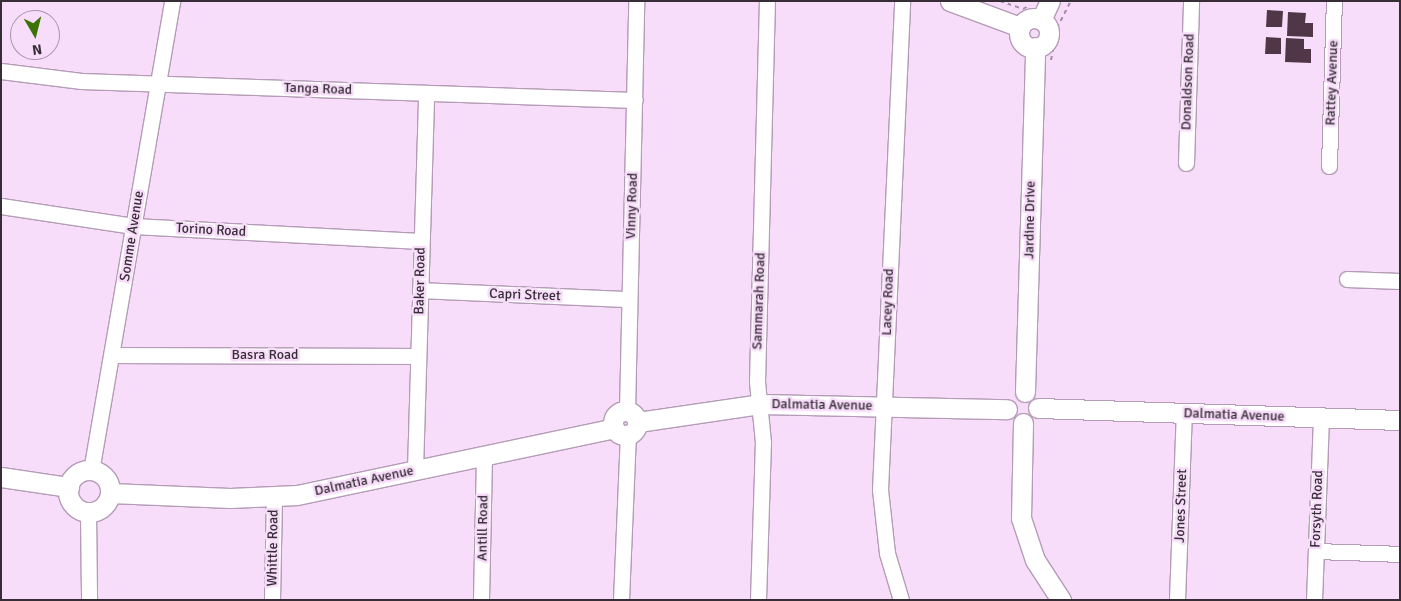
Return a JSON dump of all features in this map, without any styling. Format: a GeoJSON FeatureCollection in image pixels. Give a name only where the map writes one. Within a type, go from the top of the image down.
{"type":"FeatureCollection","features":[{"type":"Feature","properties":{"kind":"street","name":"Somme Avenue"},"geometry":{"type":"LineString","coordinates":[[91,471],[172,1]]}},
{"type":"Feature","properties":{"kind":"street","name":"Vinny Road"},"geometry":{"type":"LineString","coordinates":[[620,600],[627,424],[636,1]]}},
{"type":"Feature","properties":{"kind":"street","name":"Sammarah Road"},"geometry":{"type":"LineString","coordinates":[[758,600],[764,442],[757,382],[767,1]]}},
{"type":"Feature","properties":{"kind":"street","name":"Lacey Road"},"geometry":{"type":"LineString","coordinates":[[901,600],[887,553],[880,490],[902,1]]}},
{"type":"Feature","properties":{"kind":"street"},"geometry":{"type":"LineString","coordinates":[[950,1],[1020,27]]}},
{"type":"Feature","properties":{"kind":"street"},"geometry":{"type":"LineString","coordinates":[[1020,27],[1022,41],[1035,47],[1044,44],[1048,36],[1041,20],[1050,1]]}},
{"type":"Feature","properties":{"kind":"street","name":"Donaldson Road"},"geometry":{"type":"LineString","coordinates":[[1186,163],[1191,1]]}},
{"type":"Feature","properties":{"kind":"street","name":"Rattey Avenue"},"geometry":{"type":"LineString","coordinates":[[1328,166],[1334,1]]}},
{"type":"Feature","properties":{"kind":"street"},"geometry":{"type":"LineString","coordinates":[[1020,27],[1029,19],[1041,20]]}},
{"type":"Feature","properties":{"kind":"street","name":"Jardine Drive"},"geometry":{"type":"LineString","coordinates":[[1025,392],[1035,47]]}},
{"type":"Feature","properties":{"kind":"street","name":"Tanga Road"},"geometry":{"type":"LineString","coordinates":[[1,71],[81,81],[158,82],[635,100]]}},
{"type":"Feature","properties":{"kind":"street","name":"Baker Road"},"geometry":{"type":"LineString","coordinates":[[414,470],[426,93]]}},
{"type":"Feature","properties":{"kind":"street","name":"Torino Road"},"geometry":{"type":"LineString","coordinates":[[1,206],[133,226],[421,241]]}},
{"type":"Feature","properties":{"kind":"street"},"geometry":{"type":"LineString","coordinates":[[1346,279],[1400,281]]}},
{"type":"Feature","properties":{"kind":"street","name":"Capri Street"},"geometry":{"type":"LineString","coordinates":[[420,290],[629,299]]}},
{"type":"Feature","properties":{"kind":"street","name":"Basra Road"},"geometry":{"type":"LineString","coordinates":[[112,355],[418,356]]}},
{"type":"Feature","properties":{"kind":"street"},"geometry":{"type":"LineString","coordinates":[[1025,392],[1035,398],[1038,408],[1034,418],[1023,423],[1013,419],[1008,409],[1010,398],[1025,392]]}},
{"type":"Feature","properties":{"kind":"street","name":"Dalmatia Avenue"},"geometry":{"type":"LineString","coordinates":[[110,493],[274,497],[484,456],[627,424],[760,404],[1008,409]]}},
{"type":"Feature","properties":{"kind":"street","name":"Dalmatia Avenue"},"geometry":{"type":"LineString","coordinates":[[1038,408],[1400,420]]}},
{"type":"Feature","properties":{"kind":"street","name":"Jones Street"},"geometry":{"type":"LineString","coordinates":[[1177,600],[1184,413]]}},
{"type":"Feature","properties":{"kind":"street","name":"Forsyth Road"},"geometry":{"type":"LineString","coordinates":[[1314,600],[1321,418]]}},
{"type":"Feature","properties":{"kind":"street"},"geometry":{"type":"LineString","coordinates":[[1023,423],[1021,518],[1035,560],[1061,600]]}},
{"type":"Feature","properties":{"kind":"street","name":"Antill Road"},"geometry":{"type":"LineString","coordinates":[[481,600],[484,456]]}},
{"type":"Feature","properties":{"kind":"street"},"geometry":{"type":"LineString","coordinates":[[91,471],[105,478],[110,493],[103,507],[88,512],[73,504],[69,487],[79,473],[91,471]]}},
{"type":"Feature","properties":{"kind":"street"},"geometry":{"type":"LineString","coordinates":[[1,477],[69,487]]}},
{"type":"Feature","properties":{"kind":"street","name":"Whittle Road"},"geometry":{"type":"LineString","coordinates":[[272,600],[274,497]]}},
{"type":"Feature","properties":{"kind":"street"},"geometry":{"type":"LineString","coordinates":[[88,512],[89,600]]}},
{"type":"Feature","properties":{"kind":"street"},"geometry":{"type":"LineString","coordinates":[[1316,551],[1400,554]]}},
{"type":"Feature","properties":{"kind":"path"},"geometry":{"type":"LineString","coordinates":[[1000,1],[1023,9],[1033,1]]}},
{"type":"Feature","properties":{"kind":"path"},"geometry":{"type":"LineString","coordinates":[[1050,64],[1057,28],[1071,1]]}},
{"type":"Feature","properties":{"kind":"building"},"geometry":{"type":"Polygon","coordinates":[[[1267,10],[1283,11],[1282,27],[1266,27],[1267,10]]]}},
{"type":"Feature","properties":{"kind":"building"},"geometry":{"type":"Polygon","coordinates":[[[1288,12],[1306,13],[1305,23],[1313,23],[1313,37],[1287,36],[1288,12]]]}},
{"type":"Feature","properties":{"kind":"building"},"geometry":{"type":"Polygon","coordinates":[[[1266,37],[1281,38],[1281,54],[1265,54],[1266,37]]]}},
{"type":"Feature","properties":{"kind":"building"},"geometry":{"type":"Polygon","coordinates":[[[1286,38],[1304,39],[1304,49],[1311,49],[1311,63],[1285,62],[1286,38]]]}}]}
